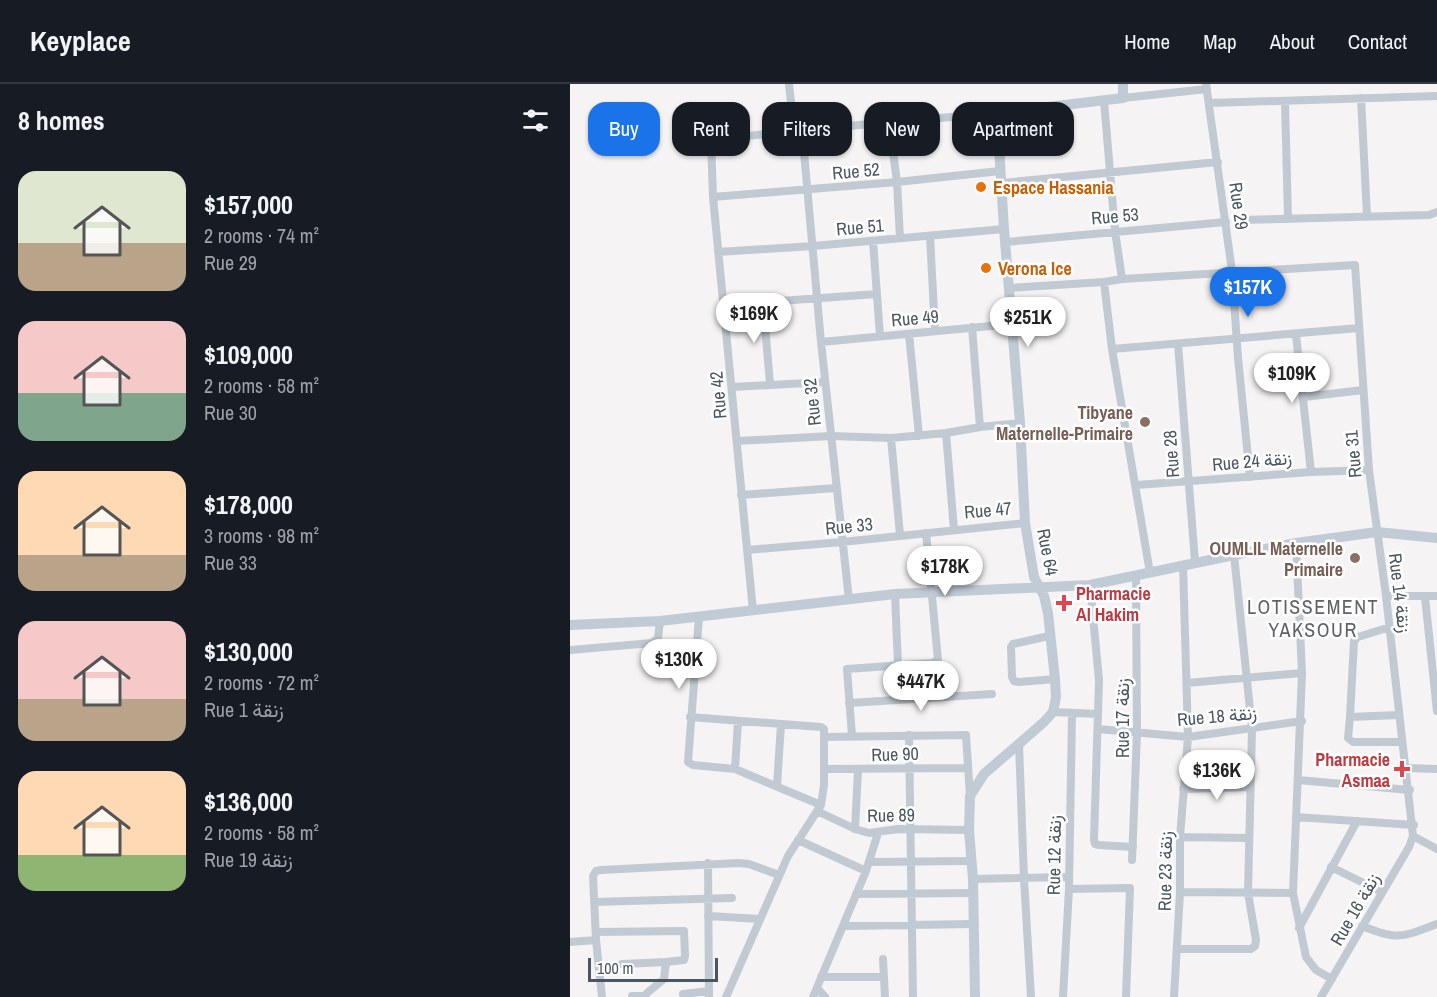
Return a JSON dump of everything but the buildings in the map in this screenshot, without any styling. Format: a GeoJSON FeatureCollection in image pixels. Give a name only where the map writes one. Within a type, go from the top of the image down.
{"type":"FeatureCollection","features":[{"type":"Feature","properties":{"kind":"street","name":"Rue 32"},"geometry":{"type":"LineString","coordinates":[[789,84],[793,102]]}},
{"type":"Feature","properties":{"kind":"street"},"geometry":{"type":"LineString","coordinates":[[1123,84],[1124,98]]}},
{"type":"Feature","properties":{"kind":"street"},"geometry":{"type":"LineString","coordinates":[[1074,104],[1207,87]]}},
{"type":"Feature","properties":{"kind":"street","name":"Rue 29"},"geometry":{"type":"LineString","coordinates":[[1207,87],[1232,272],[1250,477]]}},
{"type":"Feature","properties":{"kind":"street"},"geometry":{"type":"LineString","coordinates":[[1210,103],[1437,96]]}},
{"type":"Feature","properties":{"kind":"street"},"geometry":{"type":"LineString","coordinates":[[1361,98],[1366,216]]}},
{"type":"Feature","properties":{"kind":"street"},"geometry":{"type":"LineString","coordinates":[[1104,101],[1115,231],[1122,279]]}},
{"type":"Feature","properties":{"kind":"street"},"geometry":{"type":"LineString","coordinates":[[1285,101],[1288,219]]}},
{"type":"Feature","properties":{"kind":"street","name":"Rue 42"},"geometry":{"type":"LineString","coordinates":[[753,611],[713,197],[711,140],[762,134]]}},
{"type":"Feature","properties":{"kind":"street","name":"Rue 32"},"geometry":{"type":"LineString","coordinates":[[802,156],[808,190],[821,342],[849,600]]}},
{"type":"Feature","properties":{"kind":"street"},"geometry":{"type":"LineString","coordinates":[[894,156],[900,238]]}},
{"type":"Feature","properties":{"kind":"street","name":"Rue 64"},"geometry":{"type":"LineString","coordinates":[[999,156],[1026,523],[1032,566],[1038,588],[1046,604],[1055,679],[1056,697],[1053,712]]}},
{"type":"Feature","properties":{"kind":"street"},"geometry":{"type":"LineString","coordinates":[[1002,183],[1218,162]]}},
{"type":"Feature","properties":{"kind":"street","name":"Rue 52"},"geometry":{"type":"LineString","coordinates":[[713,197],[1000,171]]}},
{"type":"Feature","properties":{"kind":"street"},"geometry":{"type":"LineString","coordinates":[[1241,220],[1429,215],[1437,212]]}},
{"type":"Feature","properties":{"kind":"street","name":"Rue 53"},"geometry":{"type":"LineString","coordinates":[[1006,242],[1226,222]]}},
{"type":"Feature","properties":{"kind":"street","name":"Rue 51"},"geometry":{"type":"LineString","coordinates":[[718,252],[1004,229]]}},
{"type":"Feature","properties":{"kind":"street"},"geometry":{"type":"LineString","coordinates":[[930,236],[935,331]]}},
{"type":"Feature","properties":{"kind":"street"},"geometry":{"type":"LineString","coordinates":[[873,241],[880,336]]}},
{"type":"Feature","properties":{"kind":"street","name":"Rue 31"},"geometry":{"type":"LineString","coordinates":[[1232,272],[1355,265],[1369,470],[1377,532]]}},
{"type":"Feature","properties":{"kind":"street"},"geometry":{"type":"LineString","coordinates":[[1009,288],[1232,272]]}},
{"type":"Feature","properties":{"kind":"street"},"geometry":{"type":"LineString","coordinates":[[1104,282],[1112,349],[1137,485],[1150,573]]}},
{"type":"Feature","properties":{"kind":"street"},"geometry":{"type":"LineString","coordinates":[[724,305],[877,294]]}},
{"type":"Feature","properties":{"kind":"street"},"geometry":{"type":"LineString","coordinates":[[763,302],[770,384]]}},
{"type":"Feature","properties":{"kind":"street","name":"Rue 49"},"geometry":{"type":"LineString","coordinates":[[821,342],[1012,324]]}},
{"type":"Feature","properties":{"kind":"street"},"geometry":{"type":"LineString","coordinates":[[972,327],[980,427]]}},
{"type":"Feature","properties":{"kind":"street"},"geometry":{"type":"LineString","coordinates":[[1112,349],[1359,328]]}},
{"type":"Feature","properties":{"kind":"street"},"geometry":{"type":"LineString","coordinates":[[909,334],[919,436]]}},
{"type":"Feature","properties":{"kind":"street"},"geometry":{"type":"LineString","coordinates":[[1296,335],[1311,472]]}},
{"type":"Feature","properties":{"kind":"street","name":"Rue 28"},"geometry":{"type":"LineString","coordinates":[[1178,344],[1195,562]]}},
{"type":"Feature","properties":{"kind":"street"},"geometry":{"type":"LineString","coordinates":[[733,387],[825,382]]}},
{"type":"Feature","properties":{"kind":"street"},"geometry":{"type":"LineString","coordinates":[[1304,397],[1363,390]]}},
{"type":"Feature","properties":{"kind":"street"},"geometry":{"type":"LineString","coordinates":[[737,441],[831,436],[891,438],[1020,423]]}},
{"type":"Feature","properties":{"kind":"street"},"geometry":{"type":"LineString","coordinates":[[946,433],[954,530]]}},
{"type":"Feature","properties":{"kind":"street"},"geometry":{"type":"LineString","coordinates":[[891,438],[900,535]]}},
{"type":"Feature","properties":{"kind":"street","name":"Rue 24 زنقة"},"geometry":{"type":"LineString","coordinates":[[1137,485],[1369,470]]}},
{"type":"Feature","properties":{"kind":"street"},"geometry":{"type":"LineString","coordinates":[[741,495],[836,488]]}},
{"type":"Feature","properties":{"kind":"street","name":"Rue 47"},"geometry":{"type":"LineString","coordinates":[[954,530],[1026,523]]}},
{"type":"Feature","properties":{"kind":"street","name":"Rue 33"},"geometry":{"type":"LineString","coordinates":[[747,550],[954,530]]}},
{"type":"Feature","properties":{"kind":"street"},"geometry":{"type":"LineString","coordinates":[[570,625],[660,621],[895,594],[1090,585],[1296,543],[1377,532],[1437,538]]}},
{"type":"Feature","properties":{"kind":"street","name":"Rue 14 زنقة"},"geometry":{"type":"LineString","coordinates":[[1377,532],[1398,715],[1410,790],[1413,836]]}},
{"type":"Feature","properties":{"kind":"street"},"geometry":{"type":"LineString","coordinates":[[852,736],[847,669],[932,663],[938,660],[926,533]]}},
{"type":"Feature","properties":{"kind":"street"},"geometry":{"type":"LineString","coordinates":[[1296,543],[1302,721],[1293,893],[1306,957],[1311,965],[1332,979]]}},
{"type":"Feature","properties":{"kind":"street"},"geometry":{"type":"LineString","coordinates":[[1178,949],[1251,949],[1255,946],[1256,940],[1248,893],[1252,729],[1234,555]]}},
{"type":"Feature","properties":{"kind":"street","name":"Rue 23 زنقة"},"geometry":{"type":"LineString","coordinates":[[1174,997],[1178,949],[1180,837],[1188,736],[1183,565]]}},
{"type":"Feature","properties":{"kind":"street","name":"Rue 17 زنقة"},"geometry":{"type":"LineString","coordinates":[[1132,860],[1137,733],[1136,576]]}},
{"type":"Feature","properties":{"kind":"street"},"geometry":{"type":"LineString","coordinates":[[1090,585],[1098,680],[1095,844],[1133,847]]}},
{"type":"Feature","properties":{"kind":"street"},"geometry":{"type":"LineString","coordinates":[[895,594],[898,666]]}},
{"type":"Feature","properties":{"kind":"street"},"geometry":{"type":"LineString","coordinates":[[1386,596],[1437,596]]}},
{"type":"Feature","properties":{"kind":"street"},"geometry":{"type":"LineString","coordinates":[[1425,597],[1433,645],[1437,711]]}},
{"type":"Feature","properties":{"kind":"street"},"geometry":{"type":"LineString","coordinates":[[699,617],[690,717],[823,727],[824,737],[823,798],[779,875],[726,997]]}},
{"type":"Feature","properties":{"kind":"street"},"geometry":{"type":"LineString","coordinates":[[570,650],[652,643],[658,638],[660,621]]}},
{"type":"Feature","properties":{"kind":"street"},"geometry":{"type":"LineString","coordinates":[[1389,627],[1358,637],[1354,641],[1348,738],[1350,741],[1402,742]]}},
{"type":"Feature","properties":{"kind":"street"},"geometry":{"type":"LineString","coordinates":[[1049,636],[1013,644],[1011,647],[1012,677],[1014,681],[1019,682],[1055,679]]}},
{"type":"Feature","properties":{"kind":"street"},"geometry":{"type":"LineString","coordinates":[[1187,683],[1302,673]]}},
{"type":"Feature","properties":{"kind":"street"},"geometry":{"type":"LineString","coordinates":[[849,703],[992,694]]}},
{"type":"Feature","properties":{"kind":"street"},"geometry":{"type":"LineString","coordinates":[[970,796],[984,774],[1053,712],[1098,714]]}},
{"type":"Feature","properties":{"kind":"street","name":"Rue 12 زنقة"},"geometry":{"type":"LineString","coordinates":[[1063,997],[1069,889],[1067,877],[1072,713]]}},
{"type":"Feature","properties":{"kind":"street"},"geometry":{"type":"LineString","coordinates":[[1350,717],[1398,715]]}},
{"type":"Feature","properties":{"kind":"street","name":"Rue 89"},"geometry":{"type":"LineString","coordinates":[[690,717],[688,762],[693,765],[735,769],[777,786],[855,829],[869,833],[911,829],[969,830]]}},
{"type":"Feature","properties":{"kind":"street"},"geometry":{"type":"LineString","coordinates":[[735,769],[738,721]]}},
{"type":"Feature","properties":{"kind":"street","name":"Rue 18 زنقة"},"geometry":{"type":"LineString","coordinates":[[1098,729],[1188,736],[1302,721]]}},
{"type":"Feature","properties":{"kind":"street"},"geometry":{"type":"LineString","coordinates":[[777,786],[781,724]]}},
{"type":"Feature","properties":{"kind":"street"},"geometry":{"type":"LineString","coordinates":[[909,735],[913,997]]}},
{"type":"Feature","properties":{"kind":"street"},"geometry":{"type":"LineString","coordinates":[[824,737],[966,735],[973,879],[975,997]]}},
{"type":"Feature","properties":{"kind":"street"},"geometry":{"type":"LineString","coordinates":[[1019,743],[1031,997]]}},
{"type":"Feature","properties":{"kind":"street","name":"Rue 90"},"geometry":{"type":"LineString","coordinates":[[824,769],[968,768]]}},
{"type":"Feature","properties":{"kind":"street"},"geometry":{"type":"LineString","coordinates":[[1407,768],[1437,769]]}},
{"type":"Feature","properties":{"kind":"street"},"geometry":{"type":"LineString","coordinates":[[855,829],[858,770]]}},
{"type":"Feature","properties":{"kind":"street"},"geometry":{"type":"LineString","coordinates":[[1298,780],[1410,790]]}},
{"type":"Feature","properties":{"kind":"street"},"geometry":{"type":"LineString","coordinates":[[1183,789],[1250,787]]}},
{"type":"Feature","properties":{"kind":"street"},"geometry":{"type":"LineString","coordinates":[[1296,817],[1414,825]]}},
{"type":"Feature","properties":{"kind":"street"},"geometry":{"type":"LineString","coordinates":[[1299,929],[1357,821]]}},
{"type":"Feature","properties":{"kind":"street"},"geometry":{"type":"LineString","coordinates":[[813,997],[866,871],[879,833]]}},
{"type":"Feature","properties":{"kind":"street"},"geometry":{"type":"LineString","coordinates":[[1413,836],[1437,849]]}},
{"type":"Feature","properties":{"kind":"street","name":"Rue 16 زنقة"},"geometry":{"type":"LineString","coordinates":[[1321,997],[1409,847],[1413,836]]}},
{"type":"Feature","properties":{"kind":"street"},"geometry":{"type":"LineString","coordinates":[[1180,837],[1249,838]]}},
{"type":"Feature","properties":{"kind":"street"},"geometry":{"type":"LineString","coordinates":[[798,840],[866,871]]}},
{"type":"Feature","properties":{"kind":"street"},"geometry":{"type":"LineString","coordinates":[[869,862],[972,861]]}},
{"type":"Feature","properties":{"kind":"street"},"geometry":{"type":"LineString","coordinates":[[602,997],[594,902],[593,876],[596,872],[708,863],[749,864],[779,875]]}},
{"type":"Feature","properties":{"kind":"street"},"geometry":{"type":"LineString","coordinates":[[683,994],[709,994],[708,863]]}},
{"type":"Feature","properties":{"kind":"street"},"geometry":{"type":"LineString","coordinates":[[1331,867],[1382,892]]}},
{"type":"Feature","properties":{"kind":"street"},"geometry":{"type":"LineString","coordinates":[[973,879],[1067,877]]}},
{"type":"Feature","properties":{"kind":"street"},"geometry":{"type":"LineString","coordinates":[[1069,889],[1130,888],[1126,997]]}},
{"type":"Feature","properties":{"kind":"street"},"geometry":{"type":"LineString","coordinates":[[1180,892],[1293,893]]}},
{"type":"Feature","properties":{"kind":"street"},"geometry":{"type":"LineString","coordinates":[[856,894],[973,893]]}},
{"type":"Feature","properties":{"kind":"street"},"geometry":{"type":"LineString","coordinates":[[594,902],[732,898]]}},
{"type":"Feature","properties":{"kind":"street"},"geometry":{"type":"LineString","coordinates":[[708,916],[760,919]]}},
{"type":"Feature","properties":{"kind":"street"},"geometry":{"type":"LineString","coordinates":[[843,926],[974,924]]}},
{"type":"Feature","properties":{"kind":"street"},"geometry":{"type":"LineString","coordinates":[[1362,926],[1387,936],[1397,937],[1437,924]]}},
{"type":"Feature","properties":{"kind":"street"},"geometry":{"type":"LineString","coordinates":[[570,942],[596,936],[684,931],[684,960],[622,964]]}},
{"type":"Feature","properties":{"kind":"street"},"geometry":{"type":"LineString","coordinates":[[883,959],[885,997]]}},
{"type":"Feature","properties":{"kind":"street"},"geometry":{"type":"LineString","coordinates":[[632,996],[645,997],[663,980],[666,962]]}},
{"type":"Feature","properties":{"kind":"street"},"geometry":{"type":"LineString","coordinates":[[821,977],[884,976]]}},
{"type":"Feature","properties":{"kind":"street"},"geometry":{"type":"LineString","coordinates":[[817,988],[825,997]]}},
{"type":"Feature","properties":{"kind":"place","name":"Espace Hassania"},"geometry":{"type":"Point","coordinates":[981,187]}},
{"type":"Feature","properties":{"kind":"place","name":"Verona Ice"},"geometry":{"type":"Point","coordinates":[986,268]}},
{"type":"Feature","properties":{"kind":"place","name":"Tibyane Maternelle-Primaire"},"geometry":{"type":"Point","coordinates":[1145,422]}},
{"type":"Feature","properties":{"kind":"place","name":"OUMLIL Maternelle Primaire"},"geometry":{"type":"Point","coordinates":[1355,558]}},
{"type":"Feature","properties":{"kind":"place","name":"Pharmacie Al Hakim"},"geometry":{"type":"Point","coordinates":[1064,603]}},
{"type":"Feature","properties":{"kind":"place","name":"Pharmacie Asmaa"},"geometry":{"type":"Point","coordinates":[1402,769]}},
{"type":"Feature","properties":{"kind":"district","name":"LOTISSEMENT YAKSOUR"},"geometry":{"type":"Point","coordinates":[1313,618]}}]}
